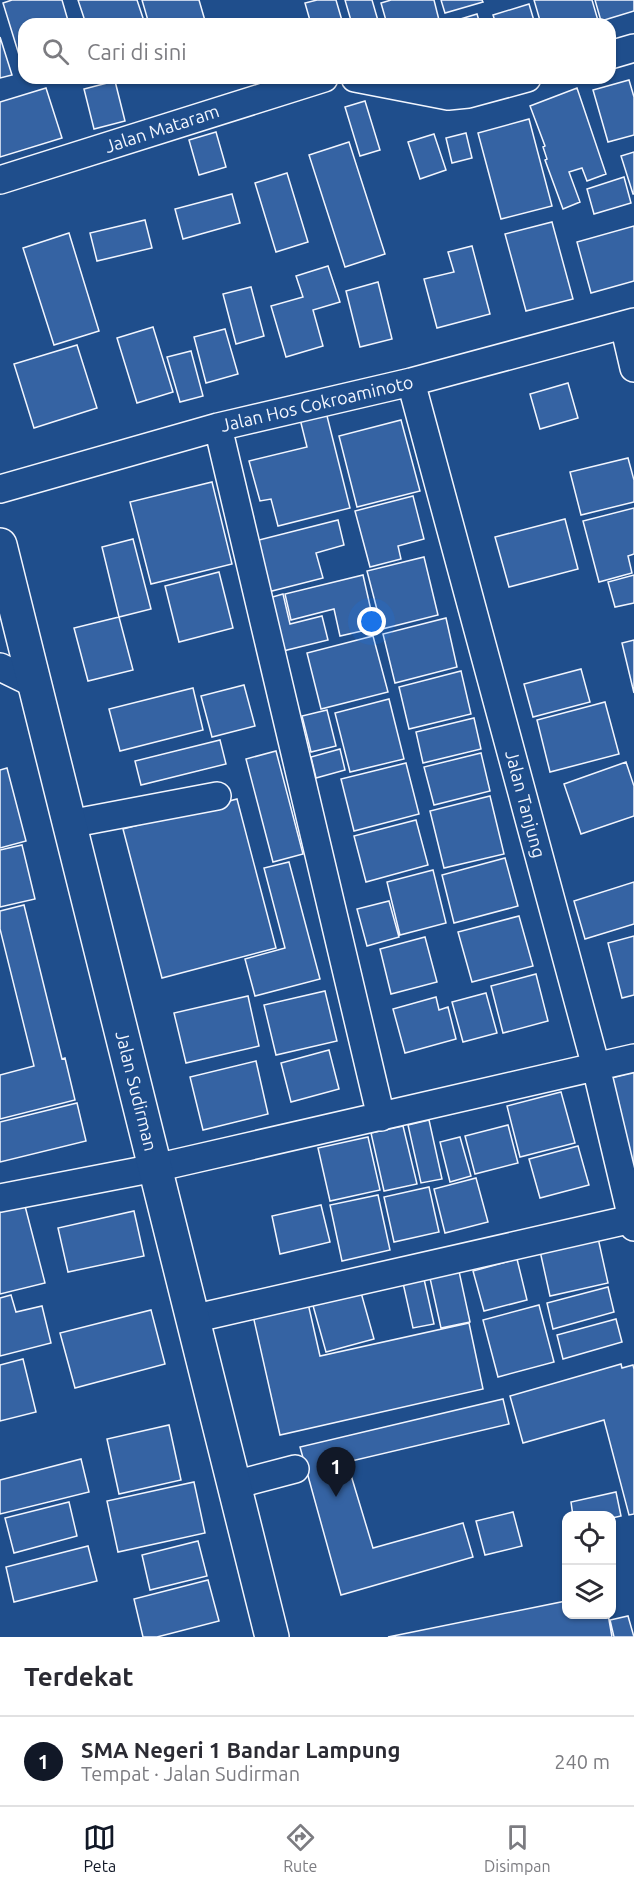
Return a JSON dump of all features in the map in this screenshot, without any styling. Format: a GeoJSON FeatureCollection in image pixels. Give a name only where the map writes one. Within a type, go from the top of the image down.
{"type":"FeatureCollection","features":[{"type":"Feature","properties":{"kind":"main road","name":"Jalan Sudirman"},"geometry":{"type":"LineString","coordinates":[[0,545],[272,1637]]}},
{"type":"Feature","properties":{"kind":"street"},"geometry":{"type":"LineString","coordinates":[[616,53],[634,48]]}},
{"type":"Feature","properties":{"kind":"street","name":"Jalan Mataram"},"geometry":{"type":"LineString","coordinates":[[0,180],[305,84]]}},
{"type":"Feature","properties":{"kind":"street"},"geometry":{"type":"LineString","coordinates":[[386,84],[448,96],[468,94],[505,84]]}},
{"type":"Feature","properties":{"kind":"street"},"geometry":{"type":"LineString","coordinates":[[629,324],[634,368]]}},
{"type":"Feature","properties":{"kind":"street","name":"Jalan Hos Cokroaminoto"},"geometry":{"type":"LineString","coordinates":[[0,489],[218,427],[411,382],[629,324]]}},
{"type":"Feature","properties":{"kind":"street","name":"Jalan Tanjung"},"geometry":{"type":"LineString","coordinates":[[411,382],[596,1067],[633,1223]]}},
{"type":"Feature","properties":{"kind":"street"},"geometry":{"type":"LineString","coordinates":[[218,427],[381,1117]]}},
{"type":"Feature","properties":{"kind":"street"},"geometry":{"type":"LineString","coordinates":[[0,667],[35,684]]}},
{"type":"Feature","properties":{"kind":"street"},"geometry":{"type":"LineString","coordinates":[[69,824],[217,796]]}},
{"type":"Feature","properties":{"kind":"street"},"geometry":{"type":"LineString","coordinates":[[0,1198],[155,1168],[634,1059]]}},
{"type":"Feature","properties":{"kind":"street"},"geometry":{"type":"LineString","coordinates":[[192,1319],[633,1223]]}},
{"type":"Feature","properties":{"kind":"street"},"geometry":{"type":"LineString","coordinates":[[234,1485],[295,1468]]}},
{"type":"Feature","properties":{"kind":"building"},"geometry":{"type":"Polygon","coordinates":[[[12,0],[62,0],[67,18],[18,18],[18,52],[3,3],[12,0]]]}},
{"type":"Feature","properties":{"kind":"building"},"geometry":{"type":"Polygon","coordinates":[[[78,0],[137,0],[143,18],[84,18],[78,0]]]}},
{"type":"Feature","properties":{"kind":"building"},"geometry":{"type":"Polygon","coordinates":[[[142,0],[199,0],[204,18],[147,18],[142,0]]]}},
{"type":"Feature","properties":{"kind":"building"},"geometry":{"type":"Polygon","coordinates":[[[317,0],[336,0],[341,18],[309,18],[305,3],[317,0]]]}},
{"type":"Feature","properties":{"kind":"building"},"geometry":{"type":"Polygon","coordinates":[[[345,0],[372,0],[377,18],[350,18],[345,0]]]}},
{"type":"Feature","properties":{"kind":"building"},"geometry":{"type":"Polygon","coordinates":[[[391,0],[434,0],[438,18],[385,18],[381,3],[391,0]]]}},
{"type":"Feature","properties":{"kind":"building"},"geometry":{"type":"Polygon","coordinates":[[[441,0],[482,0],[483,2],[445,13],[441,0]]]}},
{"type":"Feature","properties":{"kind":"building"},"geometry":{"type":"Polygon","coordinates":[[[534,0],[592,0],[597,18],[539,18],[534,0]]]}},
{"type":"Feature","properties":{"kind":"building"},"geometry":{"type":"Polygon","coordinates":[[[595,0],[634,0],[634,11],[611,18],[600,18],[595,0]]]}},
{"type":"Feature","properties":{"kind":"building"},"geometry":{"type":"Polygon","coordinates":[[[529,4],[533,18],[494,18],[493,15],[529,4]]]}},
{"type":"Feature","properties":{"kind":"building"},"geometry":{"type":"Polygon","coordinates":[[[477,14],[478,18],[464,18],[477,14]]]}},
{"type":"Feature","properties":{"kind":"building"},"geometry":{"type":"Polygon","coordinates":[[[0,37],[12,75],[0,78],[0,37]]]}},
{"type":"Feature","properties":{"kind":"building"},"geometry":{"type":"Polygon","coordinates":[[[629,80],[634,97],[634,135],[608,142],[593,90],[629,80]]]}},
{"type":"Feature","properties":{"kind":"building"},"geometry":{"type":"Polygon","coordinates":[[[103,84],[116,84],[125,121],[94,129],[84,89],[103,84]]]}},
{"type":"Feature","properties":{"kind":"building"},"geometry":{"type":"Polygon","coordinates":[[[46,88],[62,138],[0,157],[0,102],[46,88]]]}},
{"type":"Feature","properties":{"kind":"building"},"geometry":{"type":"Polygon","coordinates":[[[577,88],[606,174],[587,181],[582,168],[569,172],[580,202],[563,209],[545,160],[547,159],[543,147],[545,146],[530,106],[577,88]]]}},
{"type":"Feature","properties":{"kind":"building"},"geometry":{"type":"Polygon","coordinates":[[[365,101],[380,150],[360,156],[345,107],[365,101]]]}},
{"type":"Feature","properties":{"kind":"building"},"geometry":{"type":"Polygon","coordinates":[[[529,119],[552,206],[501,219],[478,133],[529,119]]]}},
{"type":"Feature","properties":{"kind":"building"},"geometry":{"type":"Polygon","coordinates":[[[216,132],[226,167],[199,175],[189,140],[216,132]]]}},
{"type":"Feature","properties":{"kind":"building"},"geometry":{"type":"Polygon","coordinates":[[[466,133],[472,158],[452,163],[446,138],[466,133]]]}},
{"type":"Feature","properties":{"kind":"building"},"geometry":{"type":"Polygon","coordinates":[[[434,134],[446,170],[420,179],[408,142],[434,134]]]}},
{"type":"Feature","properties":{"kind":"building"},"geometry":{"type":"Polygon","coordinates":[[[349,142],[385,254],[345,267],[309,155],[349,142]]]}},
{"type":"Feature","properties":{"kind":"building"},"geometry":{"type":"Polygon","coordinates":[[[634,152],[634,194],[633,194],[621,156],[634,152]]]}},
{"type":"Feature","properties":{"kind":"building"},"geometry":{"type":"Polygon","coordinates":[[[287,173],[308,242],[276,252],[255,183],[287,173]]]}},
{"type":"Feature","properties":{"kind":"building"},"geometry":{"type":"Polygon","coordinates":[[[624,177],[631,203],[594,214],[587,189],[624,177]]]}},
{"type":"Feature","properties":{"kind":"building"},"geometry":{"type":"Polygon","coordinates":[[[232,194],[240,223],[183,239],[175,209],[232,194]]]}},
{"type":"Feature","properties":{"kind":"building"},"geometry":{"type":"Polygon","coordinates":[[[145,220],[152,248],[97,261],[90,233],[145,220]]]}},
{"type":"Feature","properties":{"kind":"building"},"geometry":{"type":"Polygon","coordinates":[[[552,222],[573,299],[526,311],[505,234],[552,222]]]}},
{"type":"Feature","properties":{"kind":"building"},"geometry":{"type":"Polygon","coordinates":[[[634,226],[634,281],[591,293],[577,242],[634,226]]]}},
{"type":"Feature","properties":{"kind":"building"},"geometry":{"type":"Polygon","coordinates":[[[69,233],[99,331],[54,345],[23,248],[69,233]]]}},
{"type":"Feature","properties":{"kind":"building"},"geometry":{"type":"Polygon","coordinates":[[[472,246],[490,314],[437,328],[424,279],[454,272],[448,252],[472,246]]]}},
{"type":"Feature","properties":{"kind":"building"},"geometry":{"type":"Polygon","coordinates":[[[328,266],[340,302],[313,310],[323,346],[286,357],[271,306],[303,297],[296,276],[328,266]]]}},
{"type":"Feature","properties":{"kind":"building"},"geometry":{"type":"Polygon","coordinates":[[[378,282],[392,339],[360,347],[346,291],[378,282]]]}},
{"type":"Feature","properties":{"kind":"building"},"geometry":{"type":"Polygon","coordinates":[[[251,287],[264,336],[236,344],[223,294],[251,287]]]}},
{"type":"Feature","properties":{"kind":"building"},"geometry":{"type":"Polygon","coordinates":[[[153,327],[173,392],[137,403],[117,338],[153,327]]]}},
{"type":"Feature","properties":{"kind":"building"},"geometry":{"type":"Polygon","coordinates":[[[225,329],[238,374],[206,383],[194,337],[225,329]]]}},
{"type":"Feature","properties":{"kind":"building"},"geometry":{"type":"Polygon","coordinates":[[[77,345],[97,408],[34,428],[14,364],[77,345]]]}},
{"type":"Feature","properties":{"kind":"building"},"geometry":{"type":"Polygon","coordinates":[[[191,351],[203,396],[180,402],[167,357],[191,351]]]}},
{"type":"Feature","properties":{"kind":"building"},"geometry":{"type":"Polygon","coordinates":[[[568,383],[578,418],[540,429],[530,394],[568,383]]]}},
{"type":"Feature","properties":{"kind":"building"},"geometry":{"type":"Polygon","coordinates":[[[325,408],[350,508],[278,526],[271,499],[260,501],[249,461],[307,447],[299,415],[325,408]]]}},
{"type":"Feature","properties":{"kind":"building"},"geometry":{"type":"Polygon","coordinates":[[[401,420],[420,491],[357,507],[339,436],[401,420]]]}},
{"type":"Feature","properties":{"kind":"building"},"geometry":{"type":"Polygon","coordinates":[[[628,458],[634,480],[634,502],[581,515],[570,472],[628,458]]]}},
{"type":"Feature","properties":{"kind":"building"},"geometry":{"type":"Polygon","coordinates":[[[212,482],[232,564],[151,584],[130,502],[212,482]]]}},
{"type":"Feature","properties":{"kind":"building"},"geometry":{"type":"Polygon","coordinates":[[[413,496],[424,539],[398,546],[401,559],[370,567],[355,511],[413,496]]]}},
{"type":"Feature","properties":{"kind":"building"},"geometry":{"type":"Polygon","coordinates":[[[634,508],[634,554],[628,556],[632,573],[599,582],[583,521],[634,508]]]}},
{"type":"Feature","properties":{"kind":"building"},"geometry":{"type":"Polygon","coordinates":[[[565,519],[578,569],[509,587],[495,537],[565,519]]]}},
{"type":"Feature","properties":{"kind":"building"},"geometry":{"type":"Polygon","coordinates":[[[338,520],[344,545],[316,553],[323,578],[268,592],[255,541],[338,520]]]}},
{"type":"Feature","properties":{"kind":"building"},"geometry":{"type":"Polygon","coordinates":[[[133,539],[151,609],[119,617],[102,547],[133,539]]]}},
{"type":"Feature","properties":{"kind":"building"},"geometry":{"type":"Polygon","coordinates":[[[424,557],[438,615],[382,629],[367,571],[424,557]]]}},
{"type":"Feature","properties":{"kind":"building"},"geometry":{"type":"Polygon","coordinates":[[[219,572],[233,628],[179,642],[165,586],[219,572]]]}},
{"type":"Feature","properties":{"kind":"building"},"geometry":{"type":"Polygon","coordinates":[[[363,575],[375,628],[340,636],[334,609],[291,620],[285,594],[363,575]]]}},
{"type":"Feature","properties":{"kind":"building"},"geometry":{"type":"Polygon","coordinates":[[[634,575],[634,603],[615,607],[608,582],[634,575]]]}},
{"type":"Feature","properties":{"kind":"building"},"geometry":{"type":"Polygon","coordinates":[[[283,594],[290,624],[322,616],[328,640],[283,651],[269,598],[283,594]]]}},
{"type":"Feature","properties":{"kind":"building"},"geometry":{"type":"Polygon","coordinates":[[[119,617],[133,670],[88,681],[74,628],[119,617]]]}},
{"type":"Feature","properties":{"kind":"building"},"geometry":{"type":"Polygon","coordinates":[[[446,618],[457,667],[395,683],[383,634],[446,618]]]}},
{"type":"Feature","properties":{"kind":"building"},"geometry":{"type":"Polygon","coordinates":[[[373,636],[388,692],[321,709],[307,653],[373,636]]]}},
{"type":"Feature","properties":{"kind":"building"},"geometry":{"type":"Polygon","coordinates":[[[634,640],[634,693],[622,643],[634,640]]]}},
{"type":"Feature","properties":{"kind":"building"},"geometry":{"type":"Polygon","coordinates":[[[581,669],[590,702],[533,717],[524,684],[581,669]]]}},
{"type":"Feature","properties":{"kind":"building"},"geometry":{"type":"Polygon","coordinates":[[[461,671],[471,714],[409,729],[399,687],[461,671]]]}},
{"type":"Feature","properties":{"kind":"building"},"geometry":{"type":"Polygon","coordinates":[[[244,685],[255,726],[212,737],[201,696],[244,685]]]}},
{"type":"Feature","properties":{"kind":"building"},"geometry":{"type":"Polygon","coordinates":[[[193,688],[203,730],[120,751],[109,709],[193,688]]]}},
{"type":"Feature","properties":{"kind":"building"},"geometry":{"type":"Polygon","coordinates":[[[389,699],[404,759],[350,772],[335,713],[389,699]]]}},
{"type":"Feature","properties":{"kind":"building"},"geometry":{"type":"Polygon","coordinates":[[[605,702],[619,754],[550,772],[537,720],[605,702]]]}},
{"type":"Feature","properties":{"kind":"building"},"geometry":{"type":"Polygon","coordinates":[[[327,710],[336,746],[311,752],[302,716],[327,710]]]}},
{"type":"Feature","properties":{"kind":"building"},"geometry":{"type":"Polygon","coordinates":[[[474,718],[481,749],[423,763],[416,732],[474,718]]]}},
{"type":"Feature","properties":{"kind":"building"},"geometry":{"type":"Polygon","coordinates":[[[220,740],[226,764],[141,785],[135,761],[220,740]]]}},
{"type":"Feature","properties":{"kind":"building"},"geometry":{"type":"Polygon","coordinates":[[[340,749],[345,770],[316,778],[311,757],[340,749]]]}},
{"type":"Feature","properties":{"kind":"building"},"geometry":{"type":"Polygon","coordinates":[[[276,751],[303,854],[273,862],[246,759],[276,751]]]}},
{"type":"Feature","properties":{"kind":"building"},"geometry":{"type":"Polygon","coordinates":[[[481,753],[490,791],[434,805],[424,767],[481,753]]]}},
{"type":"Feature","properties":{"kind":"building"},"geometry":{"type":"Polygon","coordinates":[[[626,762],[634,786],[634,816],[581,834],[564,784],[626,762]]]}},
{"type":"Feature","properties":{"kind":"building"},"geometry":{"type":"Polygon","coordinates":[[[406,763],[419,814],[354,831],[341,779],[406,763]]]}},
{"type":"Feature","properties":{"kind":"building"},"geometry":{"type":"Polygon","coordinates":[[[7,768],[26,841],[0,848],[0,770],[7,768]]]}},
{"type":"Feature","properties":{"kind":"building"},"geometry":{"type":"Polygon","coordinates":[[[490,796],[504,854],[444,868],[430,811],[490,796]]]}},
{"type":"Feature","properties":{"kind":"building"},"geometry":{"type":"Polygon","coordinates":[[[237,799],[276,948],[162,978],[123,829],[237,799]]]}},
{"type":"Feature","properties":{"kind":"building"},"geometry":{"type":"Polygon","coordinates":[[[416,820],[428,865],[366,882],[354,836],[416,820]]]}},
{"type":"Feature","properties":{"kind":"building"},"geometry":{"type":"Polygon","coordinates":[[[22,845],[35,899],[0,907],[0,850],[22,845]]]}},
{"type":"Feature","properties":{"kind":"building"},"geometry":{"type":"Polygon","coordinates":[[[505,858],[518,906],[454,923],[442,875],[505,858]]]}},
{"type":"Feature","properties":{"kind":"building"},"geometry":{"type":"Polygon","coordinates":[[[289,862],[320,979],[255,996],[245,959],[285,948],[264,868],[289,862]]]}},
{"type":"Feature","properties":{"kind":"building"},"geometry":{"type":"Polygon","coordinates":[[[433,870],[446,923],[400,935],[387,882],[433,870]]]}},
{"type":"Feature","properties":{"kind":"building"},"geometry":{"type":"Polygon","coordinates":[[[634,882],[634,924],[585,939],[574,901],[634,882]]]}},
{"type":"Feature","properties":{"kind":"building"},"geometry":{"type":"Polygon","coordinates":[[[389,901],[399,937],[367,946],[357,909],[389,901]]]}},
{"type":"Feature","properties":{"kind":"building"},"geometry":{"type":"Polygon","coordinates":[[[24,905],[62,1059],[65,1058],[75,1100],[0,1119],[0,1075],[34,1066],[0,929],[0,911],[24,905]]]}},
{"type":"Feature","properties":{"kind":"building"},"geometry":{"type":"Polygon","coordinates":[[[519,916],[533,966],[472,982],[458,932],[519,916]]]}},
{"type":"Feature","properties":{"kind":"building"},"geometry":{"type":"Polygon","coordinates":[[[634,936],[634,995],[622,998],[608,943],[634,936]]]}},
{"type":"Feature","properties":{"kind":"building"},"geometry":{"type":"Polygon","coordinates":[[[425,937],[437,982],[391,994],[380,949],[425,937]]]}},
{"type":"Feature","properties":{"kind":"building"},"geometry":{"type":"Polygon","coordinates":[[[536,974],[548,1021],[503,1033],[491,986],[536,974]]]}},
{"type":"Feature","properties":{"kind":"building"},"geometry":{"type":"Polygon","coordinates":[[[325,991],[337,1041],[276,1055],[264,1005],[325,991]]]}},
{"type":"Feature","properties":{"kind":"building"},"geometry":{"type":"Polygon","coordinates":[[[486,993],[497,1033],[463,1042],[452,1002],[486,993]]]}},
{"type":"Feature","properties":{"kind":"building"},"geometry":{"type":"Polygon","coordinates":[[[248,996],[259,1046],[186,1063],[174,1013],[248,996]]]}},
{"type":"Feature","properties":{"kind":"building"},"geometry":{"type":"Polygon","coordinates":[[[436,997],[439,1010],[448,1007],[456,1039],[405,1053],[393,1009],[436,997]]]}},
{"type":"Feature","properties":{"kind":"building"},"geometry":{"type":"Polygon","coordinates":[[[329,1050],[339,1089],[291,1102],[281,1063],[329,1050]]]}},
{"type":"Feature","properties":{"kind":"building"},"geometry":{"type":"Polygon","coordinates":[[[256,1061],[268,1114],[203,1130],[190,1077],[256,1061]]]}},
{"type":"Feature","properties":{"kind":"building"},"geometry":{"type":"Polygon","coordinates":[[[634,1072],[634,1192],[607,1079],[634,1072]]]}},
{"type":"Feature","properties":{"kind":"building"},"geometry":{"type":"Polygon","coordinates":[[[561,1092],[575,1143],[520,1157],[507,1106],[561,1092]]]}},
{"type":"Feature","properties":{"kind":"building"},"geometry":{"type":"Polygon","coordinates":[[[77,1103],[86,1141],[0,1162],[0,1122],[77,1103]]]}},
{"type":"Feature","properties":{"kind":"building"},"geometry":{"type":"Polygon","coordinates":[[[429,1120],[442,1179],[421,1183],[408,1125],[429,1120]]]}},
{"type":"Feature","properties":{"kind":"building"},"geometry":{"type":"Polygon","coordinates":[[[508,1125],[518,1163],[475,1174],[465,1136],[508,1125]]]}},
{"type":"Feature","properties":{"kind":"building"},"geometry":{"type":"Polygon","coordinates":[[[403,1126],[417,1184],[384,1191],[371,1133],[403,1126]]]}},
{"type":"Feature","properties":{"kind":"building"},"geometry":{"type":"Polygon","coordinates":[[[368,1137],[380,1190],[330,1201],[318,1148],[368,1137]]]}},
{"type":"Feature","properties":{"kind":"building"},"geometry":{"type":"Polygon","coordinates":[[[460,1137],[471,1176],[450,1182],[440,1142],[460,1137]]]}},
{"type":"Feature","properties":{"kind":"building"},"geometry":{"type":"Polygon","coordinates":[[[578,1146],[589,1185],[540,1198],[529,1159],[578,1146]]]}},
{"type":"Feature","properties":{"kind":"building"},"geometry":{"type":"Polygon","coordinates":[[[476,1178],[488,1222],[445,1233],[434,1189],[476,1178]]]}},
{"type":"Feature","properties":{"kind":"building"},"geometry":{"type":"Polygon","coordinates":[[[429,1187],[439,1232],[394,1242],[384,1197],[429,1187]]]}},
{"type":"Feature","properties":{"kind":"building"},"geometry":{"type":"Polygon","coordinates":[[[378,1195],[390,1250],[342,1261],[330,1205],[378,1195]]]}},
{"type":"Feature","properties":{"kind":"building"},"geometry":{"type":"Polygon","coordinates":[[[321,1205],[330,1242],[280,1254],[272,1216],[321,1205]]]}},
{"type":"Feature","properties":{"kind":"building"},"geometry":{"type":"Polygon","coordinates":[[[25,1206],[45,1283],[0,1294],[0,1212],[25,1206]]]}},
{"type":"Feature","properties":{"kind":"building"},"geometry":{"type":"Polygon","coordinates":[[[134,1211],[144,1256],[68,1272],[58,1228],[134,1211]]]}},
{"type":"Feature","properties":{"kind":"building"},"geometry":{"type":"Polygon","coordinates":[[[598,1238],[608,1283],[550,1296],[540,1251],[598,1238]]]}},
{"type":"Feature","properties":{"kind":"building"},"geometry":{"type":"Polygon","coordinates":[[[517,1259],[527,1300],[484,1311],[473,1271],[517,1259]]]}},
{"type":"Feature","properties":{"kind":"building"},"geometry":{"type":"Polygon","coordinates":[[[457,1262],[470,1322],[441,1328],[428,1269],[457,1262]]]}},
{"type":"Feature","properties":{"kind":"building"},"geometry":{"type":"Polygon","coordinates":[[[422,1270],[434,1324],[413,1328],[401,1274],[422,1270]]]}},
{"type":"Feature","properties":{"kind":"building"},"geometry":{"type":"Polygon","coordinates":[[[608,1287],[614,1312],[553,1329],[547,1303],[608,1287]]]}},
{"type":"Feature","properties":{"kind":"building"},"geometry":{"type":"Polygon","coordinates":[[[360,1289],[374,1339],[326,1352],[312,1302],[360,1289]]]}},
{"type":"Feature","properties":{"kind":"building"},"geometry":{"type":"Polygon","coordinates":[[[11,1295],[16,1312],[42,1306],[51,1343],[0,1356],[0,1298],[11,1295]]]}},
{"type":"Feature","properties":{"kind":"building"},"geometry":{"type":"Polygon","coordinates":[[[307,1299],[320,1356],[469,1323],[483,1389],[280,1435],[252,1311],[307,1299]]]}},
{"type":"Feature","properties":{"kind":"building"},"geometry":{"type":"Polygon","coordinates":[[[539,1305],[554,1362],[498,1377],[483,1320],[539,1305]]]}},
{"type":"Feature","properties":{"kind":"building"},"geometry":{"type":"Polygon","coordinates":[[[151,1310],[165,1364],[75,1388],[60,1333],[151,1310]]]}},
{"type":"Feature","properties":{"kind":"building"},"geometry":{"type":"Polygon","coordinates":[[[616,1319],[622,1342],[563,1359],[557,1335],[616,1319]]]}},
{"type":"Feature","properties":{"kind":"building"},"geometry":{"type":"Polygon","coordinates":[[[23,1359],[36,1412],[0,1421],[0,1365],[23,1359]]]}},
{"type":"Feature","properties":{"kind":"building"},"geometry":{"type":"Polygon","coordinates":[[[621,1364],[622,1368],[633,1365],[634,1369],[634,1514],[629,1515],[604,1420],[523,1443],[510,1396],[621,1364]]]}},
{"type":"Feature","properties":{"kind":"building"},"geometry":{"type":"Polygon","coordinates":[[[503,1399],[509,1424],[347,1462],[373,1548],[463,1523],[473,1557],[341,1595],[300,1447],[503,1399]]]}},
{"type":"Feature","properties":{"kind":"building"},"geometry":{"type":"Polygon","coordinates":[[[169,1425],[181,1480],[119,1494],[107,1439],[169,1425]]]}},
{"type":"Feature","properties":{"kind":"building"},"geometry":{"type":"Polygon","coordinates":[[[81,1459],[89,1492],[0,1514],[0,1480],[81,1459]]]}},
{"type":"Feature","properties":{"kind":"building"},"geometry":{"type":"Polygon","coordinates":[[[194,1482],[205,1533],[118,1552],[107,1501],[194,1482]]]}},
{"type":"Feature","properties":{"kind":"building"},"geometry":{"type":"Polygon","coordinates":[[[616,1492],[621,1516],[616,1517],[616,1511],[572,1511],[571,1502],[616,1492]]]}},
{"type":"Feature","properties":{"kind":"building"},"geometry":{"type":"Polygon","coordinates":[[[69,1502],[77,1536],[14,1553],[5,1518],[69,1502]]]}},
{"type":"Feature","properties":{"kind":"building"},"geometry":{"type":"Polygon","coordinates":[[[513,1512],[522,1546],[485,1555],[476,1521],[513,1512]]]}},
{"type":"Feature","properties":{"kind":"building"},"geometry":{"type":"Polygon","coordinates":[[[198,1541],[207,1576],[150,1590],[142,1555],[198,1541]]]}},
{"type":"Feature","properties":{"kind":"building"},"geometry":{"type":"Polygon","coordinates":[[[88,1546],[97,1581],[14,1602],[6,1567],[88,1546]]]}},
{"type":"Feature","properties":{"kind":"building"},"geometry":{"type":"Polygon","coordinates":[[[208,1580],[219,1621],[157,1637],[143,1637],[134,1599],[208,1580]]]}},
{"type":"Feature","properties":{"kind":"building"},"geometry":{"type":"Polygon","coordinates":[[[562,1602],[562,1619],[609,1619],[612,1637],[388,1637],[562,1602]]]}},
{"type":"Feature","properties":{"kind":"building"},"geometry":{"type":"Polygon","coordinates":[[[628,1616],[634,1637],[614,1637],[610,1620],[628,1616]]]}},
{"type":"Feature","properties":{"kind":"place","name":"SMA Negeri 1 Bandar Lampung"},"geometry":{"type":"Point","coordinates":[336,1497]}}]}
